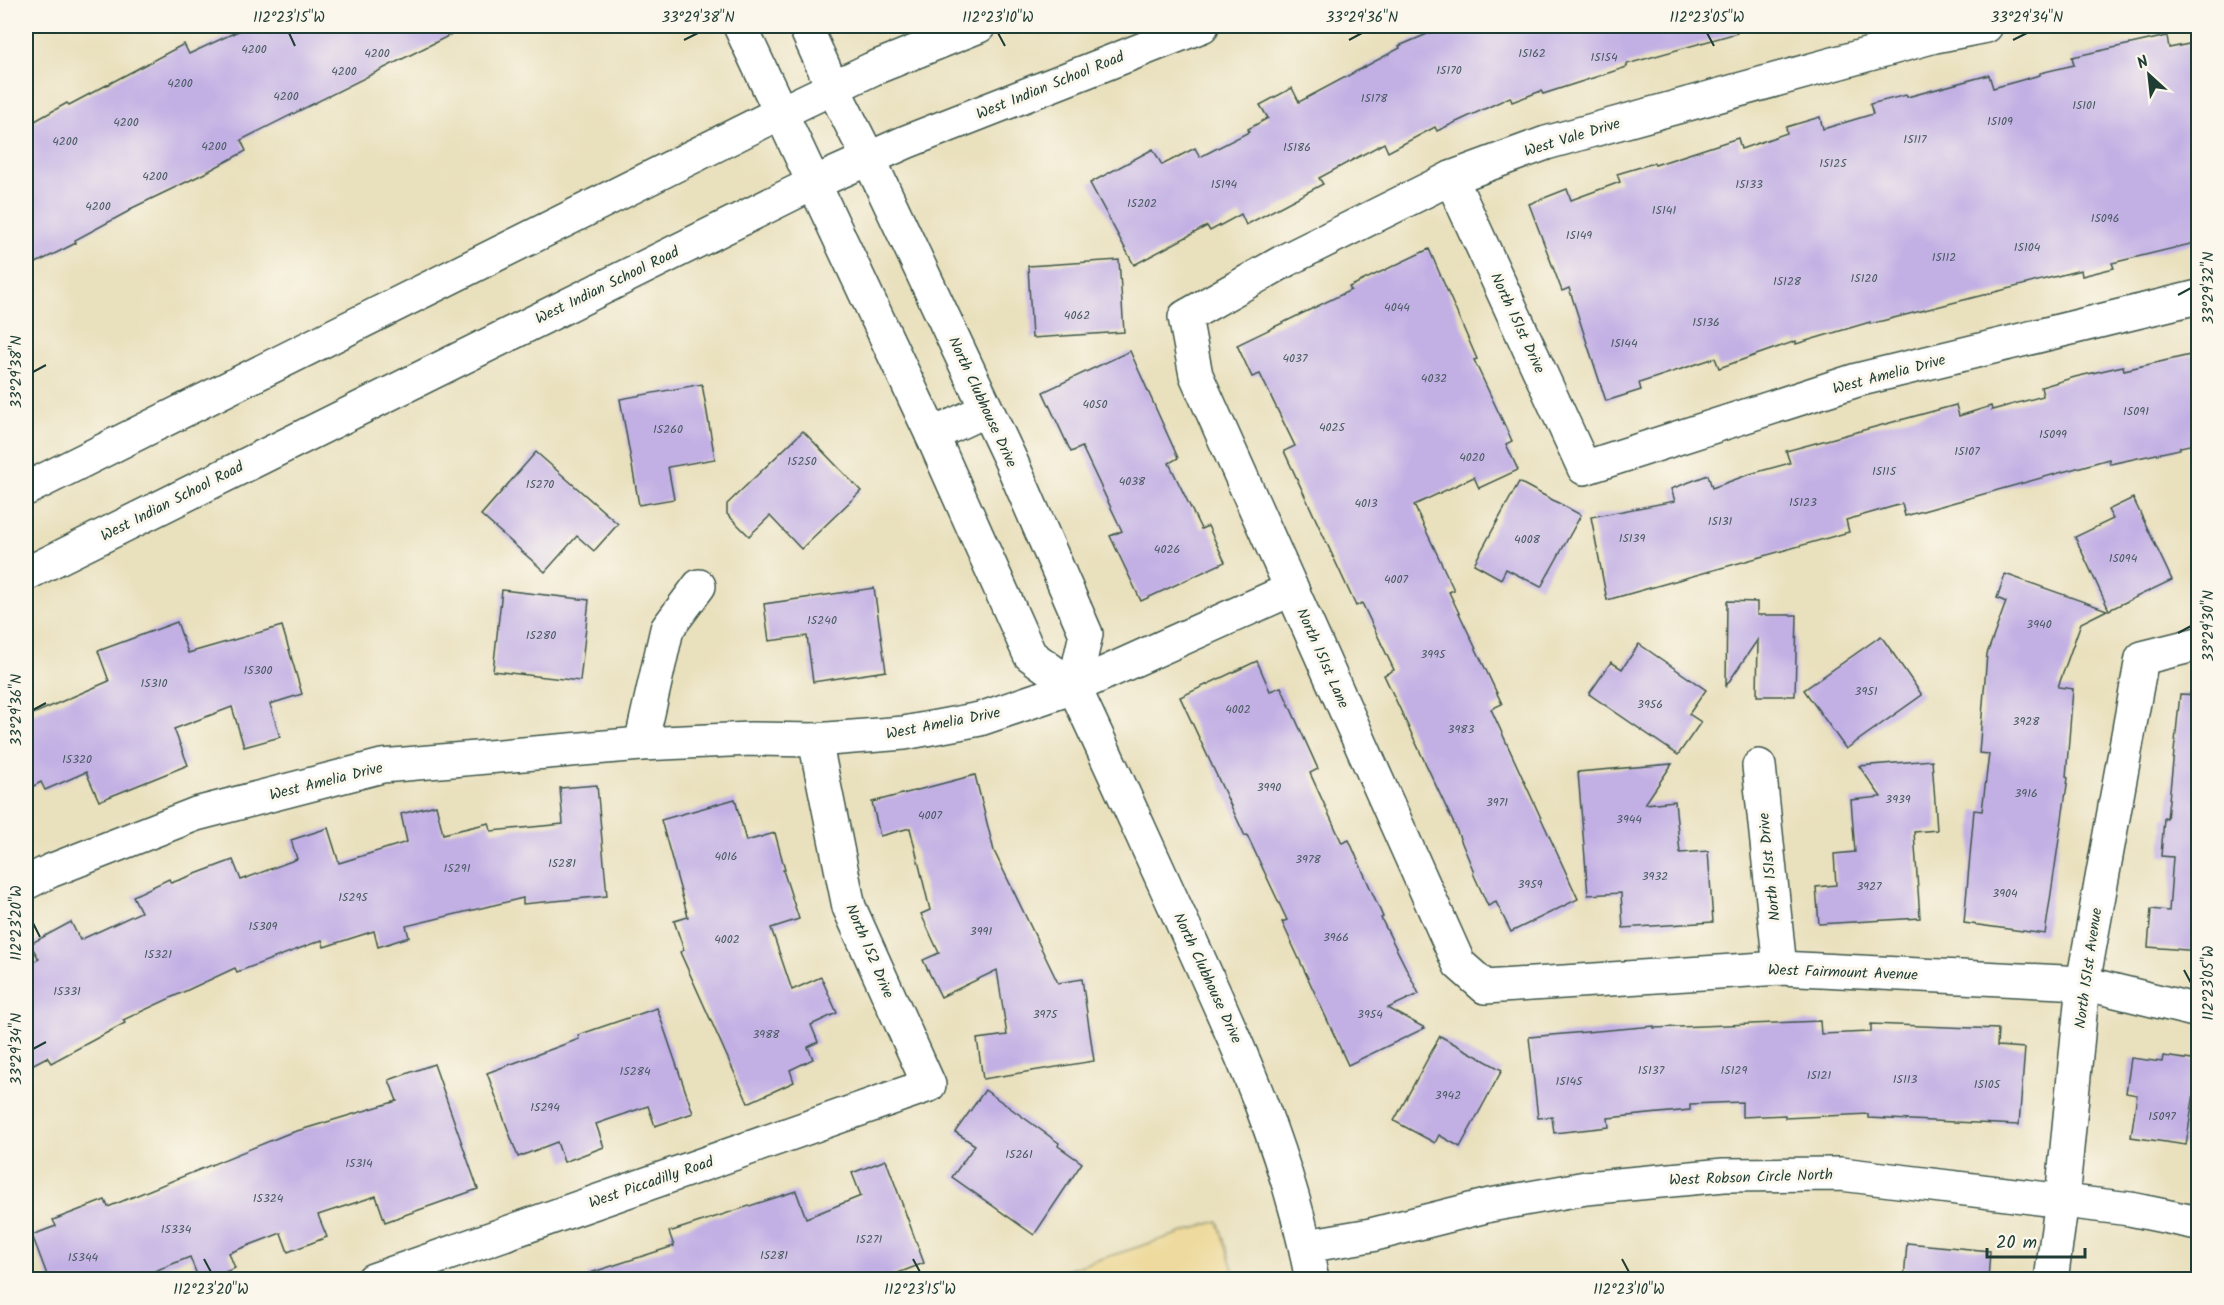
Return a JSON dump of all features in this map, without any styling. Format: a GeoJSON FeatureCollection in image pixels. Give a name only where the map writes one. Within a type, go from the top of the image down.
{"type":"FeatureCollection","features":[{"type":"Feature","properties":{"kind":"street","name":"North Clubhouse Drive"},"geometry":{"type":"LineString","coordinates":[[740,26],[932,435],[1030,655],[1074,687],[1239,1045],[1285,1170],[1306,1246],[1312,1280]]}},
{"type":"Feature","properties":{"kind":"street","name":"North Clubhouse Drive"},"geometry":{"type":"LineString","coordinates":[[805,26],[1010,459],[1086,634],[1074,687]]}},
{"type":"Feature","properties":{"kind":"street"},"geometry":{"type":"LineString","coordinates":[[26,489],[782,112],[872,69],[980,26]]}},
{"type":"Feature","properties":{"kind":"street","name":"West Indian School Road"},"geometry":{"type":"LineString","coordinates":[[26,574],[814,183],[906,142],[1202,26]]}},
{"type":"Feature","properties":{"kind":"street","name":"West Vale Drive"},"geometry":{"type":"LineString","coordinates":[[1185,317],[1286,260],[1451,178],[1546,143],[1935,36],[1986,26]]}},
{"type":"Feature","properties":{"kind":"street","name":"North 151st Drive"},"geometry":{"type":"LineString","coordinates":[[1451,178],[1584,468]]}},
{"type":"Feature","properties":{"kind":"street","name":"West Amelia Drive"},"geometry":{"type":"LineString","coordinates":[[1584,468],[1857,380],[2199,297]]}},
{"type":"Feature","properties":{"kind":"street","name":"North 151st Lane"},"geometry":{"type":"LineString","coordinates":[[1185,317],[1196,375],[1459,964],[1485,987]]}},
{"type":"Feature","properties":{"kind":"street"},"geometry":{"type":"LineString","coordinates":[[932,435],[986,410]]}},
{"type":"Feature","properties":{"kind":"street"},"geometry":{"type":"LineString","coordinates":[[641,744],[667,629],[699,586]]}},
{"type":"Feature","properties":{"kind":"street","name":"West Amelia Drive"},"geometry":{"type":"LineString","coordinates":[[26,884],[50,871],[196,814],[382,766],[641,744],[751,739],[815,740],[904,733],[980,719],[1074,687],[1292,589]]}},
{"type":"Feature","properties":{"kind":"street","name":"North 151st Avenue"},"geometry":{"type":"LineString","coordinates":[[2050,1280],[2062,1200],[2083,982],[2142,658],[2199,645]]}},
{"type":"Feature","properties":{"kind":"street","name":"North 152 Drive"},"geometry":{"type":"LineString","coordinates":[[815,740],[849,907],[929,1084]]}},
{"type":"Feature","properties":{"kind":"street","name":"North 151st Drive"},"geometry":{"type":"LineString","coordinates":[[1759,766],[1780,968]]}},
{"type":"Feature","properties":{"kind":"street","name":"West Fairmount Avenue"},"geometry":{"type":"LineString","coordinates":[[1485,987],[1780,968],[2083,982],[2199,1011]]}},
{"type":"Feature","properties":{"kind":"street","name":"West Piccadilly Road"},"geometry":{"type":"LineString","coordinates":[[373,1280],[929,1084]]}},
{"type":"Feature","properties":{"kind":"street","name":"West Robson Circle North"},"geometry":{"type":"LineString","coordinates":[[1306,1246],[1371,1235],[1490,1204],[1586,1188],[1724,1175],[1841,1174],[2130,1209],[2199,1223]]}},
{"type":"Feature","properties":{"kind":"sand"},"geometry":{"type":"Polygon","coordinates":[[[1218,1221],[1236,1279],[1039,1279],[1218,1221]]]}},
{"type":"Feature","properties":{"kind":"building"},"geometry":{"type":"Polygon","coordinates":[[[249,26],[468,26],[241,140],[246,151],[130,209],[75,240],[76,243],[26,268],[26,126],[184,44],[189,54],[249,26]]]}},
{"type":"Feature","properties":{"kind":"building"},"geometry":{"type":"Polygon","coordinates":[[[1446,26],[1736,26],[1737,33],[1627,64],[1627,67],[1543,94],[1541,91],[1512,102],[1510,97],[1437,131],[1435,127],[1388,152],[1384,143],[1319,178],[1323,184],[1246,225],[1241,214],[1210,231],[1207,226],[1134,265],[1090,183],[1153,149],[1162,165],[1195,148],[1200,157],[1249,132],[1248,129],[1268,118],[1260,105],[1292,88],[1299,102],[1400,48],[1399,46],[1446,26]]]}},
{"type":"Feature","properties":{"kind":"building"},"geometry":{"type":"Polygon","coordinates":[[[2167,36],[2169,48],[2199,42],[2199,242],[2112,263],[2114,268],[2082,276],[2081,270],[1870,324],[1870,322],[1796,344],[1796,341],[1719,368],[1715,358],[1639,383],[1641,390],[1606,401],[1569,288],[1562,291],[1529,204],[1567,189],[1571,200],[1620,182],[1617,174],[1654,163],[1655,165],[1738,138],[1741,149],[1787,133],[1786,127],[1820,117],[1823,129],[1873,114],[1870,104],[1906,95],[1907,97],[1989,75],[1993,88],[2074,65],[2072,57],[2167,36]]]}},
{"type":"Feature","properties":{"kind":"building"},"geometry":{"type":"Polygon","coordinates":[[[1429,249],[1477,359],[1474,360],[1512,441],[1506,444],[1518,470],[1479,488],[1474,477],[1414,505],[1454,590],[1449,592],[1502,704],[1491,709],[1578,899],[1511,932],[1496,902],[1488,906],[1454,824],[1384,675],[1394,670],[1362,603],[1356,606],[1284,451],[1295,446],[1260,374],[1252,377],[1237,345],[1429,249]]]}},
{"type":"Feature","properties":{"kind":"building"},"geometry":{"type":"Polygon","coordinates":[[[1119,260],[1124,332],[1032,338],[1028,266],[1119,260]]]}},
{"type":"Feature","properties":{"kind":"building"},"geometry":{"type":"Polygon","coordinates":[[[1130,351],[1178,458],[1169,463],[1201,529],[1208,526],[1225,562],[1141,601],[1110,536],[1122,531],[1082,447],[1071,452],[1043,392],[1130,351]]]}},
{"type":"Feature","properties":{"kind":"building"},"geometry":{"type":"Polygon","coordinates":[[[2199,353],[2199,443],[2110,464],[2109,459],[1905,516],[1902,504],[1846,520],[1849,532],[1607,600],[1591,517],[1675,501],[1671,489],[1708,475],[1712,488],[1790,463],[1786,451],[1956,405],[1959,416],[1991,406],[1992,410],[2043,396],[2041,387],[2075,377],[2123,366],[2124,370],[2199,353]]]}},
{"type":"Feature","properties":{"kind":"building"},"geometry":{"type":"Polygon","coordinates":[[[702,384],[715,459],[668,467],[674,499],[639,505],[620,399],[702,384]]]}},
{"type":"Feature","properties":{"kind":"building"},"geometry":{"type":"Polygon","coordinates":[[[803,431],[861,491],[801,549],[770,516],[749,536],[727,514],[727,504],[803,431]]]}},
{"type":"Feature","properties":{"kind":"building"},"geometry":{"type":"Polygon","coordinates":[[[536,452],[618,524],[594,551],[577,536],[545,572],[481,515],[536,452]]]}},
{"type":"Feature","properties":{"kind":"building"},"geometry":{"type":"Polygon","coordinates":[[[1519,482],[1581,515],[1541,587],[1506,569],[1501,579],[1474,564],[1519,482]]]}},
{"type":"Feature","properties":{"kind":"building"},"geometry":{"type":"Polygon","coordinates":[[[2133,498],[2172,580],[2109,610],[2075,537],[2113,519],[2108,510],[2133,498]]]}},
{"type":"Feature","properties":{"kind":"building"},"geometry":{"type":"Polygon","coordinates":[[[2005,574],[2107,610],[2081,623],[2058,687],[2073,689],[2066,777],[2068,778],[2045,934],[1964,923],[1974,810],[1982,811],[1989,754],[1979,753],[1987,654],[2006,602],[1997,598],[2005,574]]]}},
{"type":"Feature","properties":{"kind":"building"},"geometry":{"type":"Polygon","coordinates":[[[874,588],[886,671],[813,682],[807,636],[769,641],[764,604],[874,588]]]}},
{"type":"Feature","properties":{"kind":"building"},"geometry":{"type":"Polygon","coordinates":[[[502,590],[589,600],[580,681],[493,671],[502,590]]]}},
{"type":"Feature","properties":{"kind":"building"},"geometry":{"type":"Polygon","coordinates":[[[1727,601],[1757,602],[1757,615],[1797,615],[1795,696],[1757,696],[1758,639],[1726,686],[1727,601]]]}},
{"type":"Feature","properties":{"kind":"building"},"geometry":{"type":"Polygon","coordinates":[[[177,622],[188,653],[282,626],[302,694],[270,704],[280,737],[244,747],[232,707],[174,729],[188,765],[99,801],[86,772],[45,790],[41,782],[26,790],[26,717],[109,681],[98,651],[177,622]]]}},
{"type":"Feature","properties":{"kind":"building"},"geometry":{"type":"Polygon","coordinates":[[[1881,636],[1922,695],[1846,749],[1804,690],[1881,636]]]}},
{"type":"Feature","properties":{"kind":"building"},"geometry":{"type":"Polygon","coordinates":[[[1639,644],[1706,690],[1689,714],[1701,722],[1678,755],[1589,694],[1611,662],[1622,669],[1639,644]]]}},
{"type":"Feature","properties":{"kind":"building"},"geometry":{"type":"Polygon","coordinates":[[[1257,661],[1270,691],[1281,687],[1318,769],[1310,773],[1342,843],[1349,840],[1383,917],[1381,918],[1419,994],[1388,1008],[1425,1028],[1348,1065],[1282,922],[1287,920],[1180,697],[1257,661]]]}},
{"type":"Feature","properties":{"kind":"building"},"geometry":{"type":"Polygon","coordinates":[[[2180,694],[2199,695],[2199,951],[2148,947],[2151,909],[2169,911],[2173,857],[2161,856],[2180,694]]]}},
{"type":"Feature","properties":{"kind":"building"},"geometry":{"type":"Polygon","coordinates":[[[1932,760],[1937,830],[1914,832],[1920,918],[1819,924],[1816,887],[1836,885],[1834,854],[1855,852],[1851,800],[1881,797],[1859,766],[1932,760]]]}},
{"type":"Feature","properties":{"kind":"building"},"geometry":{"type":"Polygon","coordinates":[[[1672,764],[1645,804],[1675,801],[1680,853],[1708,851],[1713,922],[1623,928],[1621,893],[1588,895],[1578,772],[1672,764]]]}},
{"type":"Feature","properties":{"kind":"building"},"geometry":{"type":"Polygon","coordinates":[[[975,775],[994,851],[1058,983],[1082,979],[1094,1061],[983,1079],[977,1039],[1007,1035],[997,970],[941,997],[923,960],[939,953],[921,914],[930,910],[910,828],[880,836],[872,802],[975,775]]]}},
{"type":"Feature","properties":{"kind":"building"},"geometry":{"type":"Polygon","coordinates":[[[597,785],[607,896],[523,904],[523,898],[406,926],[409,937],[378,947],[374,931],[324,947],[322,940],[237,972],[235,968],[123,1020],[125,1023],[51,1063],[47,1057],[26,1068],[26,966],[39,959],[30,944],[71,922],[80,940],[141,912],[133,896],[169,879],[171,883],[233,860],[241,880],[297,859],[291,840],[328,828],[339,863],[407,842],[401,814],[436,805],[443,834],[489,823],[491,831],[563,824],[560,788],[597,785]]]}},
{"type":"Feature","properties":{"kind":"building"},"geometry":{"type":"Polygon","coordinates":[[[735,799],[746,841],[775,833],[785,870],[783,870],[799,919],[771,928],[792,990],[821,977],[837,1013],[811,1025],[818,1042],[808,1047],[813,1059],[790,1070],[794,1082],[748,1103],[680,952],[684,950],[674,921],[688,917],[661,820],[735,799]]]}},
{"type":"Feature","properties":{"kind":"building"},"geometry":{"type":"Polygon","coordinates":[[[657,1008],[693,1113],[655,1126],[648,1106],[596,1124],[604,1147],[564,1162],[557,1142],[518,1157],[487,1073],[579,1039],[578,1035],[657,1008]]]}},
{"type":"Feature","properties":{"kind":"building"},"geometry":{"type":"Polygon","coordinates":[[[1820,1021],[1821,1034],[1871,1032],[1871,1024],[1998,1029],[1997,1046],[2025,1048],[2019,1125],[1868,1118],[1868,1114],[1785,1118],[1785,1115],[1742,1117],[1742,1102],[1690,1104],[1690,1110],[1608,1118],[1609,1127],[1554,1133],[1552,1117],[1538,1118],[1529,1037],[1654,1026],[1654,1028],[1820,1021]]]}},
{"type":"Feature","properties":{"kind":"building"},"geometry":{"type":"Polygon","coordinates":[[[1440,1036],[1502,1070],[1460,1147],[1439,1135],[1435,1143],[1394,1121],[1440,1036]]]}},
{"type":"Feature","properties":{"kind":"building"},"geometry":{"type":"Polygon","coordinates":[[[2163,1056],[2199,1061],[2186,1145],[2131,1137],[2137,1095],[2126,1093],[2131,1058],[2162,1062],[2163,1056]]]}},
{"type":"Feature","properties":{"kind":"building"},"geometry":{"type":"Polygon","coordinates":[[[434,1064],[478,1189],[385,1222],[376,1196],[318,1215],[327,1237],[288,1252],[281,1233],[229,1253],[235,1268],[206,1280],[199,1280],[190,1257],[132,1280],[49,1280],[32,1235],[56,1226],[53,1220],[105,1200],[108,1207],[287,1134],[397,1101],[389,1080],[434,1064]]]}},
{"type":"Feature","properties":{"kind":"building"},"geometry":{"type":"Polygon","coordinates":[[[985,1090],[1059,1143],[1058,1146],[1082,1163],[1034,1235],[952,1177],[975,1145],[955,1132],[985,1090]]]}},
{"type":"Feature","properties":{"kind":"building"},"geometry":{"type":"Polygon","coordinates":[[[886,1160],[924,1263],[880,1280],[588,1280],[587,1274],[674,1246],[669,1232],[796,1191],[806,1218],[861,1196],[852,1173],[886,1160]]]}},
{"type":"Feature","properties":{"kind":"building"},"geometry":{"type":"Polygon","coordinates":[[[1907,1243],[1990,1251],[1988,1280],[1904,1280],[1907,1243]]]}}]}
